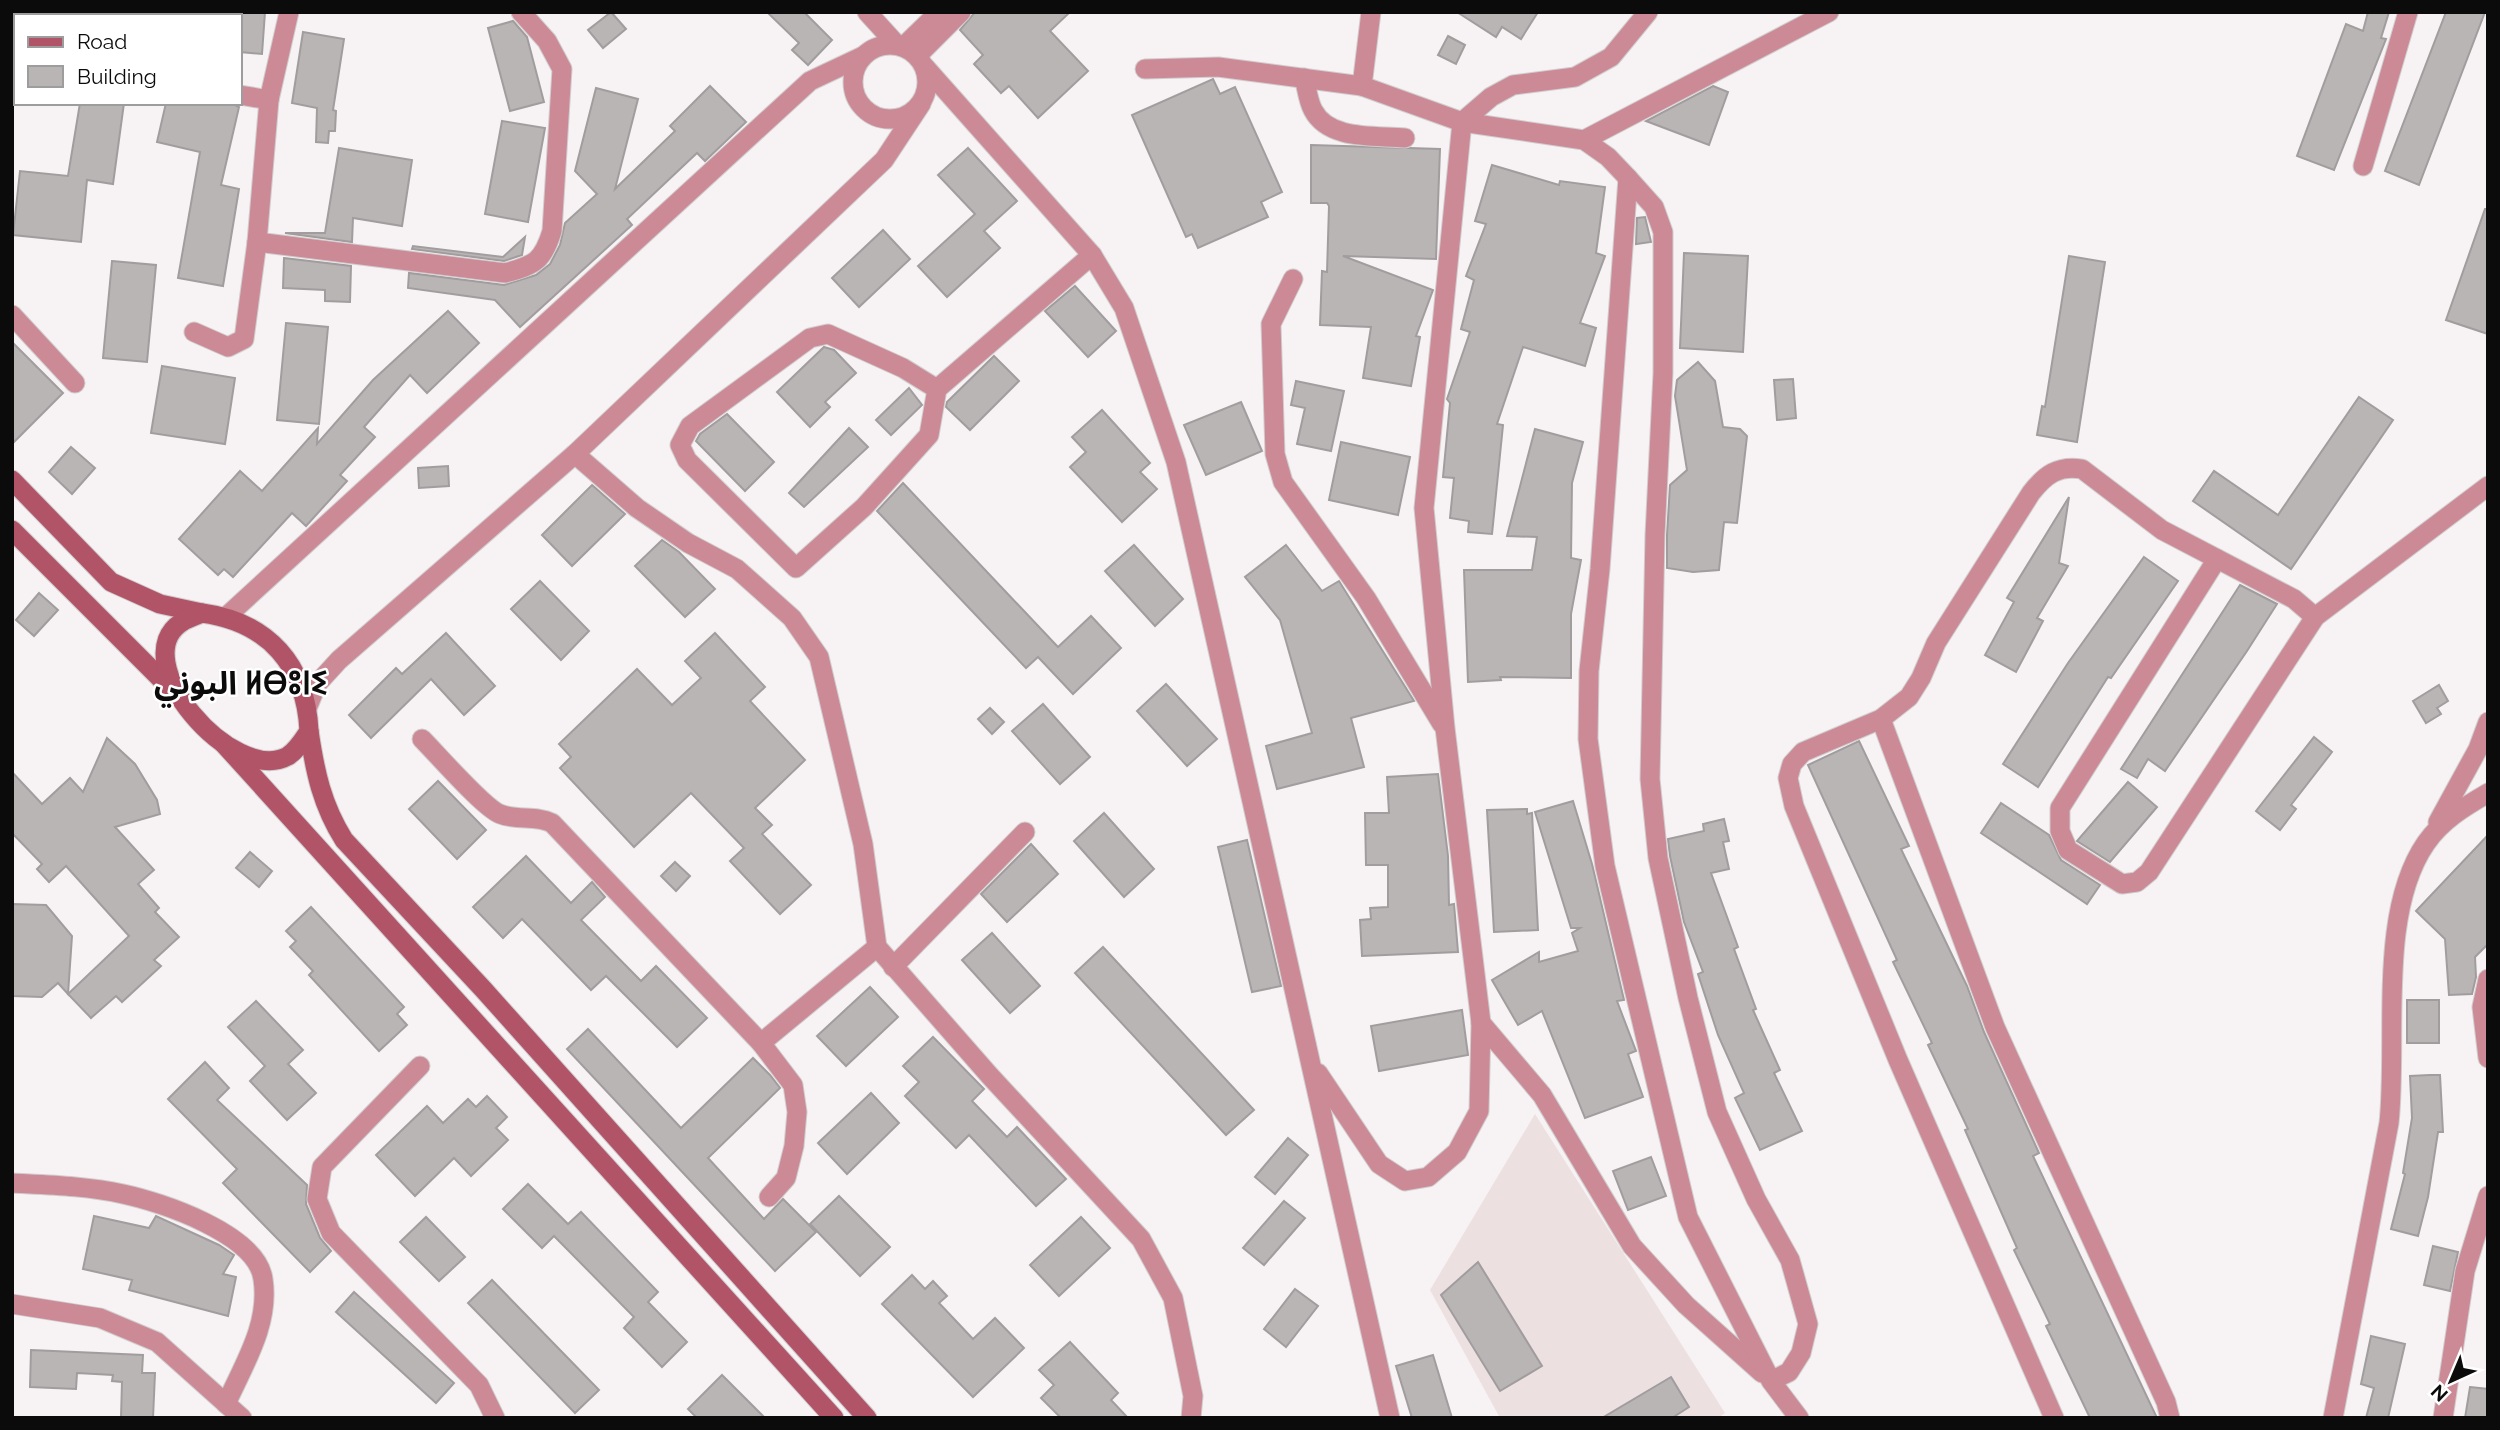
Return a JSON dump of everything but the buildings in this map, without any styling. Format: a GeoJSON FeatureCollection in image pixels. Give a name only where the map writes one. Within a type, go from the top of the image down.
{"type":"FeatureCollection","features":[{"type":"Feature","properties":{"kind":"main road"},"geometry":{"type":"LineString","coordinates":[[12,480],[111,582],[160,604],[227,617],[257,630],[281,651],[297,675],[308,706],[309,731],[318,786],[328,814],[344,841],[492,999],[867,1418]]}},
{"type":"Feature","properties":{"kind":"main road"},"geometry":{"type":"LineString","coordinates":[[12,530],[128,649],[178,696],[198,723],[223,743],[834,1418]]}},
{"type":"Feature","properties":{"kind":"main road"},"geometry":{"type":"LineString","coordinates":[[178,696],[166,668],[168,641],[180,622],[202,613]]}},
{"type":"Feature","properties":{"kind":"main road"},"geometry":{"type":"LineString","coordinates":[[223,743],[248,756],[268,760],[287,756],[309,731]]}},
{"type":"Feature","properties":{"kind":"street"},"geometry":{"type":"LineString","coordinates":[[194,332],[228,347],[244,339],[257,242],[269,100],[289,12]]}},
{"type":"Feature","properties":{"kind":"street"},"geometry":{"type":"LineString","coordinates":[[257,242],[505,272],[530,266],[545,253],[552,231],[562,69],[547,41],[521,12]]}},
{"type":"Feature","properties":{"kind":"street"},"geometry":{"type":"LineString","coordinates":[[867,12],[910,54],[1092,255],[1124,308],[1176,462],[1390,1418]]}},
{"type":"Feature","properties":{"kind":"street"},"geometry":{"type":"LineString","coordinates":[[910,54],[939,12]]}},
{"type":"Feature","properties":{"kind":"street"},"geometry":{"type":"LineString","coordinates":[[227,617],[810,81],[863,56],[873,48],[910,54],[961,12]]}},
{"type":"Feature","properties":{"kind":"street"},"geometry":{"type":"LineString","coordinates":[[1362,86],[1371,12]]}},
{"type":"Feature","properties":{"kind":"street"},"geometry":{"type":"LineString","coordinates":[[1310,1060],[1379,1164],[1405,1181],[1428,1177],[1457,1152],[1479,1111],[1481,1023],[1444,728],[1424,508],[1462,122],[1491,97],[1513,85],[1576,77],[1611,57],[1648,12]]}},
{"type":"Feature","properties":{"kind":"street"},"geometry":{"type":"LineString","coordinates":[[1584,140],[1829,12]]}},
{"type":"Feature","properties":{"kind":"street"},"geometry":{"type":"LineString","coordinates":[[2363,166],[2408,12]]}},
{"type":"Feature","properties":{"kind":"street"},"geometry":{"type":"LineString","coordinates":[[308,706],[317,684],[339,660],[575,454],[884,160],[927,92],[910,54]]}},
{"type":"Feature","properties":{"kind":"street"},"geometry":{"type":"LineString","coordinates":[[863,56],[853,78],[853,90],[866,111],[889,120],[901,118],[921,104]]}},
{"type":"Feature","properties":{"kind":"street"},"geometry":{"type":"LineString","coordinates":[[1145,69],[1218,67],[1362,86],[1462,122],[1584,140],[1608,157],[1654,206],[1662,232],[1663,373],[1655,535],[1650,779],[1658,858],[1688,998],[1717,1112],[1756,1199],[1790,1260],[1808,1324],[1801,1353],[1789,1372],[1771,1381]]}},
{"type":"Feature","properties":{"kind":"street"},"geometry":{"type":"LineString","coordinates":[[1304,78],[1313,111],[1329,128],[1405,138]]}},
{"type":"Feature","properties":{"kind":"street"},"geometry":{"type":"LineString","coordinates":[[242,95],[269,100]]}},
{"type":"Feature","properties":{"kind":"street"},"geometry":{"type":"LineString","coordinates":[[1628,177],[1600,569],[1588,671],[1588,739],[1605,866],[1688,1217],[1771,1381],[1799,1418]]}},
{"type":"Feature","properties":{"kind":"street"},"geometry":{"type":"LineString","coordinates":[[937,389],[903,368],[828,334],[810,338],[690,426],[680,445],[687,460],[796,568],[864,507],[929,435],[937,389],[1092,255]]}},
{"type":"Feature","properties":{"kind":"street"},"geometry":{"type":"LineString","coordinates":[[1293,279],[1270,324],[1275,454],[1283,482],[1366,598],[1444,728]]}},
{"type":"Feature","properties":{"kind":"street"},"geometry":{"type":"LineString","coordinates":[[12,315],[75,383]]}},
{"type":"Feature","properties":{"kind":"street"},"geometry":{"type":"LineString","coordinates":[[575,454],[637,508],[688,543],[737,569],[792,618],[819,657],[863,844],[877,947],[1141,1239],[1173,1298],[1193,1396],[1191,1418]]}},
{"type":"Feature","properties":{"kind":"street"},"geometry":{"type":"LineString","coordinates":[[2054,1418],[1898,1060],[1794,806],[1788,778],[1792,764],[1803,752],[1881,719],[1909,697],[1922,678],[1936,643],[2031,493],[2043,479],[2056,470],[2068,467],[2082,469],[2162,530],[2294,599],[2315,617]]}},
{"type":"Feature","properties":{"kind":"street"},"geometry":{"type":"LineString","coordinates":[[2217,559],[2060,808],[2060,831],[2068,850],[2122,884],[2137,882],[2149,872],[2315,617],[2488,486]]}},
{"type":"Feature","properties":{"kind":"street"},"geometry":{"type":"LineString","coordinates":[[1881,719],[1995,1027],[2155,1377],[2170,1418]]}},
{"type":"Feature","properties":{"kind":"street"},"geometry":{"type":"LineString","coordinates":[[2333,1418],[2389,1123],[2393,1079],[2395,932],[2407,885],[2425,844],[2478,749],[2488,722]]}},
{"type":"Feature","properties":{"kind":"street"},"geometry":{"type":"LineString","coordinates":[[422,739],[496,813],[516,819],[539,817],[552,823],[761,1043],[793,1085],[797,1112],[794,1146],[786,1178],[769,1197]]}},
{"type":"Feature","properties":{"kind":"street"},"geometry":{"type":"LineString","coordinates":[[2425,844],[2454,813],[2488,793]]}},
{"type":"Feature","properties":{"kind":"street"},"geometry":{"type":"LineString","coordinates":[[893,967],[1025,832]]}},
{"type":"Feature","properties":{"kind":"street"},"geometry":{"type":"LineString","coordinates":[[761,1043],[877,947]]}},
{"type":"Feature","properties":{"kind":"street"},"geometry":{"type":"LineString","coordinates":[[2488,979],[2483,1007],[2488,1058]]}},
{"type":"Feature","properties":{"kind":"street"},"geometry":{"type":"LineString","coordinates":[[1481,1023],[1542,1094],[1632,1246],[1686,1305],[1771,1381]]}},
{"type":"Feature","properties":{"kind":"street"},"geometry":{"type":"LineString","coordinates":[[420,1066],[322,1167],[317,1199],[331,1233],[480,1385],[495,1418]]}},
{"type":"Feature","properties":{"kind":"street"},"geometry":{"type":"LineString","coordinates":[[12,1183],[80,1187],[124,1194],[180,1211],[231,1237],[251,1255],[263,1277],[261,1326],[226,1404]]}},
{"type":"Feature","properties":{"kind":"street"},"geometry":{"type":"LineString","coordinates":[[2443,1418],[2465,1271],[2488,1196]]}},
{"type":"Feature","properties":{"kind":"street"},"geometry":{"type":"LineString","coordinates":[[12,1304],[100,1318],[157,1342],[242,1418]]}},
{"type":"Feature","properties":{"kind":"shaded area"},"geometry":{"type":"Polygon","coordinates":[[[1535,1114],[1725,1413],[1718,1418],[1500,1418],[1430,1290],[1535,1114]]]}},
{"type":"Feature","properties":{"kind":"district","name":"البوني ⵍⴱⵓⵏⵉ"},"geometry":{"type":"Point","coordinates":[241,683]}}]}
